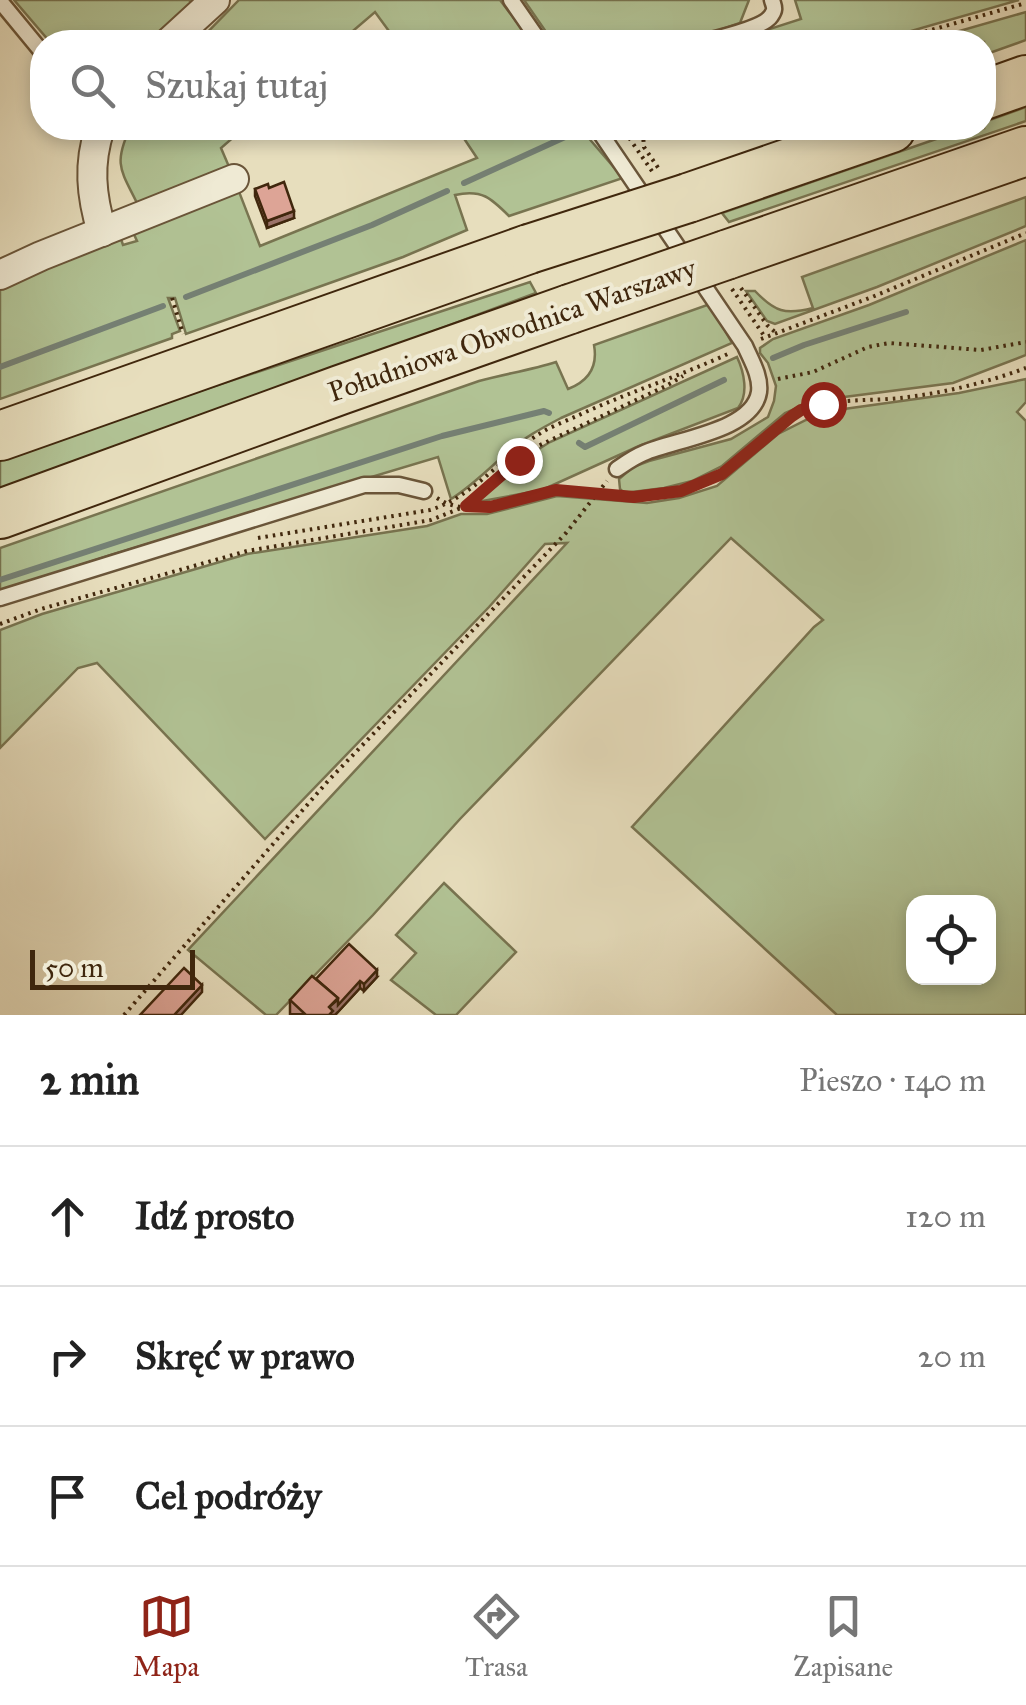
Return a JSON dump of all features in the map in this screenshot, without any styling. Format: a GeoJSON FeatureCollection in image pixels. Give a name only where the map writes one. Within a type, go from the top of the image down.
{"type":"FeatureCollection","features":[{"type":"Feature","properties":{"kind":"highway"},"geometry":{"type":"LineString","coordinates":[[996,91],[1026,80]]}},
{"type":"Feature","properties":{"kind":"highway"},"geometry":{"type":"LineString","coordinates":[[0,436],[529,249],[856,140]]}},
{"type":"Feature","properties":{"kind":"highway","name":"Południowa Obwodnica Warszawy"},"geometry":{"type":"LineString","coordinates":[[0,514],[340,390],[1026,151]]}},
{"type":"Feature","properties":{"kind":"street"},"geometry":{"type":"LineString","coordinates":[[182,30],[215,0]]}},
{"type":"Feature","properties":{"kind":"street"},"geometry":{"type":"LineString","coordinates":[[97,140],[90,166],[102,232]]}},
{"type":"Feature","properties":{"kind":"street"},"geometry":{"type":"LineString","coordinates":[[0,275],[234,179]]}},
{"type":"Feature","properties":{"kind":"lane"},"geometry":{"type":"LineString","coordinates":[[511,0],[532,30]]}},
{"type":"Feature","properties":{"kind":"lane"},"geometry":{"type":"LineString","coordinates":[[743,30],[771,18],[772,0]]}},
{"type":"Feature","properties":{"kind":"lane"},"geometry":{"type":"LineString","coordinates":[[0,1],[30,37]]}},
{"type":"Feature","properties":{"kind":"lane"},"geometry":{"type":"LineString","coordinates":[[605,140],[746,346],[759,383],[754,407],[744,417],[646,452],[617,469]]}},
{"type":"Feature","properties":{"kind":"lane"},"geometry":{"type":"LineString","coordinates":[[0,598],[364,486],[399,484],[424,491]]}},
{"type":"Feature","properties":{"kind":"path"},"geometry":{"type":"LineString","coordinates":[[932,30],[1026,3]]}},
{"type":"Feature","properties":{"kind":"path"},"geometry":{"type":"LineString","coordinates":[[0,624],[247,550],[431,520],[466,506],[538,446],[746,346],[1026,234]]}},
{"type":"Feature","properties":{"kind":"path"},"geometry":{"type":"LineString","coordinates":[[172,298],[182,334]]}},
{"type":"Feature","properties":{"kind":"path"},"geometry":{"type":"LineString","coordinates":[[759,383],[813,372],[868,347],[889,343],[981,350],[1026,342]]}},
{"type":"Feature","properties":{"kind":"path"},"geometry":{"type":"LineString","coordinates":[[424,491],[446,505],[490,507],[556,490],[634,497],[681,491],[722,474],[801,410],[823,404],[908,397],[994,380],[1026,368]]}},
{"type":"Feature","properties":{"kind":"path"},"geometry":{"type":"LineString","coordinates":[[124,1015],[328,781],[566,532],[597,494]]}},
{"type":"Feature","properties":{"kind":"green space"},"geometry":{"type":"Polygon","coordinates":[[[14,0],[189,0],[193,4],[167,30],[40,30],[14,0]]]}},
{"type":"Feature","properties":{"kind":"green space"},"geometry":{"type":"Polygon","coordinates":[[[239,0],[500,0],[523,30],[388,30],[375,12],[354,30],[210,30],[239,0]]]}},
{"type":"Feature","properties":{"kind":"green space"},"geometry":{"type":"Polygon","coordinates":[[[524,0],[749,0],[740,23],[719,30],[545,30],[524,0]]]}},
{"type":"Feature","properties":{"kind":"green space"},"geometry":{"type":"Polygon","coordinates":[[[795,0],[1019,0],[915,30],[767,30],[801,19],[795,0]]]}},
{"type":"Feature","properties":{"kind":"green space"},"geometry":{"type":"Polygon","coordinates":[[[1026,12],[1026,40],[996,51],[996,30],[963,30],[1026,12]]]}},
{"type":"Feature","properties":{"kind":"green space"},"geometry":{"type":"Polygon","coordinates":[[[1026,107],[1026,121],[996,131],[996,118],[1026,107]]]}},
{"type":"Feature","properties":{"kind":"green space"},"geometry":{"type":"Polygon","coordinates":[[[126,140],[230,140],[221,148],[230,169],[138,205],[121,167],[126,140]]]}},
{"type":"Feature","properties":{"kind":"green space"},"geometry":{"type":"Polygon","coordinates":[[[465,140],[590,140],[623,178],[509,216],[485,196],[455,195],[467,230],[403,257],[186,334],[175,298],[168,298],[180,331],[172,334],[172,338],[0,399],[0,286],[120,236],[123,245],[137,241],[132,230],[238,189],[260,246],[477,158],[465,140]]]}},
{"type":"Feature","properties":{"kind":"green space"},"geometry":{"type":"Polygon","coordinates":[[[933,140],[970,140],[729,222],[722,213],[933,140]]]}},
{"type":"Feature","properties":{"kind":"green space"},"geometry":{"type":"Polygon","coordinates":[[[1026,197],[1026,226],[775,324],[767,321],[746,291],[755,291],[781,310],[813,308],[802,277],[1026,197]]]}},
{"type":"Feature","properties":{"kind":"green space"},"geometry":{"type":"Polygon","coordinates":[[[1026,240],[1026,355],[953,383],[813,401],[785,413],[722,466],[692,481],[624,493],[620,489],[619,479],[633,467],[731,439],[768,417],[776,386],[760,348],[773,339],[869,305],[1026,240]]]}},
{"type":"Feature","properties":{"kind":"green space"},"geometry":{"type":"Polygon","coordinates":[[[530,282],[536,293],[0,493],[0,457],[530,282]]]}},
{"type":"Feature","properties":{"kind":"green space"},"geometry":{"type":"Polygon","coordinates":[[[710,304],[732,343],[561,418],[520,443],[451,499],[438,457],[0,591],[0,548],[479,381],[556,362],[568,389],[590,372],[595,360],[594,345],[710,304]]]}},
{"type":"Feature","properties":{"kind":"green space"},"geometry":{"type":"Polygon","coordinates":[[[737,357],[744,383],[738,408],[639,446],[542,490],[477,502],[529,455],[550,442],[737,357]]]}},
{"type":"Feature","properties":{"kind":"green space"},"geometry":{"type":"Polygon","coordinates":[[[1026,379],[1026,402],[1017,412],[1026,421],[1026,1015],[837,1015],[632,827],[823,620],[731,538],[276,1015],[266,1015],[188,950],[567,543],[545,544],[265,839],[97,663],[78,668],[0,748],[0,630],[247,554],[427,526],[461,514],[487,514],[557,496],[647,503],[679,498],[717,486],[778,434],[806,420],[844,409],[1026,379]]]}},
{"type":"Feature","properties":{"kind":"green space"},"geometry":{"type":"Polygon","coordinates":[[[444,883],[516,952],[456,1015],[436,1015],[391,980],[416,953],[396,935],[444,883]]]}},
{"type":"Feature","properties":{"kind":"building"},"geometry":{"type":"Polygon","coordinates":[[[284,182],[294,211],[267,221],[255,189],[284,182]]]}},
{"type":"Feature","properties":{"kind":"building"},"geometry":{"type":"Polygon","coordinates":[[[349,944],[377,970],[364,984],[360,981],[338,1005],[338,998],[316,979],[349,944]]]}},
{"type":"Feature","properties":{"kind":"building"},"geometry":{"type":"Polygon","coordinates":[[[184,968],[202,985],[174,1015],[140,1015],[184,968]]]}},
{"type":"Feature","properties":{"kind":"building"},"geometry":{"type":"Polygon","coordinates":[[[312,976],[338,998],[329,1007],[333,1011],[329,1015],[306,1015],[290,1000],[312,976]]]}},
{"type":"Feature","properties":{"kind":"waterway"},"geometry":{"type":"LineString","coordinates":[[464,183],[558,140]]}},
{"type":"Feature","properties":{"kind":"waterway"},"geometry":{"type":"LineString","coordinates":[[186,297],[372,225],[447,191]]}},
{"type":"Feature","properties":{"kind":"waterway"},"geometry":{"type":"LineString","coordinates":[[0,367],[163,306]]}},
{"type":"Feature","properties":{"kind":"waterway"},"geometry":{"type":"LineString","coordinates":[[773,358],[906,312]]}},
{"type":"Feature","properties":{"kind":"waterway"},"geometry":{"type":"LineString","coordinates":[[579,443],[585,447],[724,380]]}},
{"type":"Feature","properties":{"kind":"waterway"},"geometry":{"type":"LineString","coordinates":[[0,580],[442,436],[544,411],[549,413]]}},
{"type":"Feature","properties":{"kind":"route"},"geometry":{"type":"LineString","coordinates":[[519,460],[466,506],[490,507],[556,490],[634,497],[681,491],[722,474],[792,416],[823,404]]}}]}
